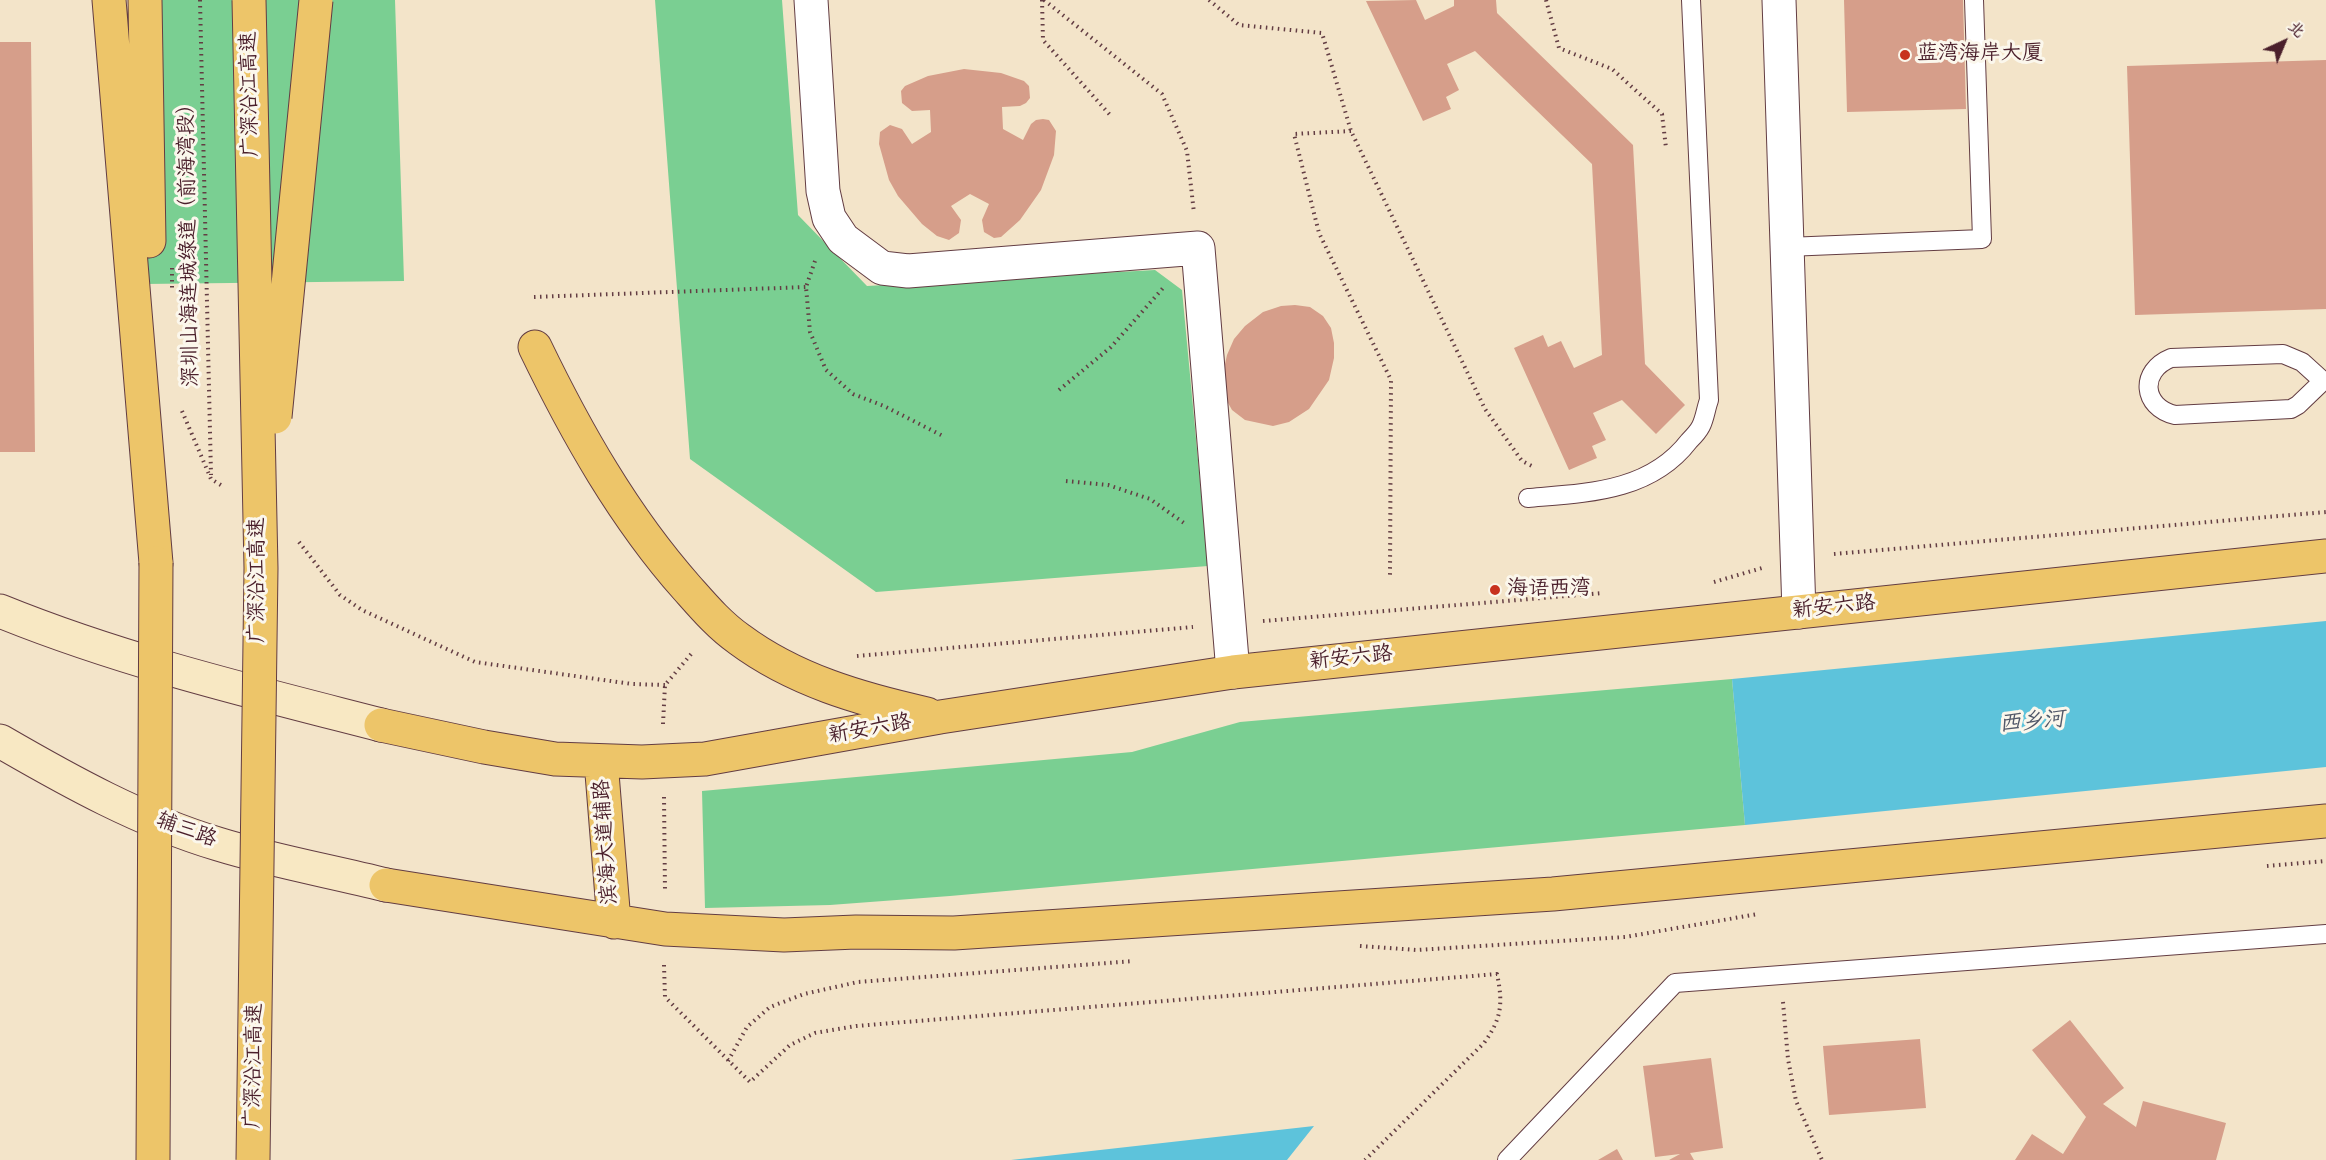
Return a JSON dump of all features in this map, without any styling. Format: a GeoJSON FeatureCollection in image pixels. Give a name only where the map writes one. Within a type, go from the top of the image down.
{"type":"FeatureCollection","features":[{"type":"Feature","properties":{"kind":"main road"},"geometry":{"type":"LineString","coordinates":[[109,0],[156,563]]}},
{"type":"Feature","properties":{"kind":"main road"},"geometry":{"type":"LineString","coordinates":[[145,0],[156,563],[153,1160]]}},
{"type":"Feature","properties":{"kind":"main road","name":"广深沿江高速"},"geometry":{"type":"LineString","coordinates":[[249,0],[261,568],[254,1160]]}},
{"type":"Feature","properties":{"kind":"main road"},"geometry":{"type":"LineString","coordinates":[[261,568],[316,0]]}},
{"type":"Feature","properties":{"kind":"main road"},"geometry":{"type":"LineString","coordinates":[[535,347],[565,408],[636,522],[673,572],[705,608],[738,638],[783,666],[826,687],[872,702],[940,717]]}},
{"type":"Feature","properties":{"kind":"main road","name":"新安六路"},"geometry":{"type":"LineString","coordinates":[[0,611],[51,632],[202,678],[381,725],[484,747],[555,759],[601,762],[663,761],[705,759],[940,717],[1233,672],[2326,556]]}},
{"type":"Feature","properties":{"kind":"main road","name":"辅三路"},"geometry":{"type":"LineString","coordinates":[[0,741],[105,799],[218,844],[386,885],[614,922]]}},
{"type":"Feature","properties":{"kind":"main road","name":"滨海大道辅路"},"geometry":{"type":"LineString","coordinates":[[601,762],[614,922]]}},
{"type":"Feature","properties":{"kind":"main road"},"geometry":{"type":"LineString","coordinates":[[614,922],[665,942],[856,932],[954,933],[1553,894],[2326,821]]}},
{"type":"Feature","properties":{"kind":"street"},"geometry":{"type":"LineString","coordinates":[[811,0],[823,190],[829,218],[843,239],[863,256],[882,268],[908,271],[1198,248],[1233,672]]}},
{"type":"Feature","properties":{"kind":"street"},"geometry":{"type":"LineString","coordinates":[[1779,0],[1799,612]]}},
{"type":"Feature","properties":{"kind":"lane"},"geometry":{"type":"LineString","coordinates":[[1528,498],[1594,492],[1629,484],[1660,469],[1679,454],[1700,427],[1709,400],[1691,0]]}},
{"type":"Feature","properties":{"kind":"lane"},"geometry":{"type":"LineString","coordinates":[[1787,247],[1982,239],[1974,0]]}},
{"type":"Feature","properties":{"kind":"lane"},"geometry":{"type":"LineString","coordinates":[[2283,354],[2302,362],[2325,381],[2298,405],[2284,411],[2175,415],[2166,412],[2153,401],[2148,384],[2155,367],[2170,358],[2283,354]]}},
{"type":"Feature","properties":{"kind":"lane"},"geometry":{"type":"LineString","coordinates":[[1507,1160],[1675,983],[2326,934]]}},
{"type":"Feature","properties":{"kind":"path","name":"深圳山海连城绿道（前海湾段）"},"geometry":{"type":"LineString","coordinates":[[200,0],[211,479]]}},
{"type":"Feature","properties":{"kind":"path"},"geometry":{"type":"LineString","coordinates":[[1043,0],[1043,39],[1111,116]]}},
{"type":"Feature","properties":{"kind":"path"},"geometry":{"type":"LineString","coordinates":[[1043,0],[1162,94],[1187,151],[1198,248],[1111,347],[1059,390]]}},
{"type":"Feature","properties":{"kind":"path"},"geometry":{"type":"LineString","coordinates":[[1209,0],[1239,25],[1322,33],[1351,131],[1485,409],[1522,462],[1540,470]]}},
{"type":"Feature","properties":{"kind":"path"},"geometry":{"type":"LineString","coordinates":[[1546,0],[1559,48],[1612,69],[1662,114],[1666,149]]}},
{"type":"Feature","properties":{"kind":"path"},"geometry":{"type":"LineString","coordinates":[[1351,131],[1294,134],[1319,233],[1390,380],[1390,576]]}},
{"type":"Feature","properties":{"kind":"path"},"geometry":{"type":"LineString","coordinates":[[829,218],[806,287],[810,332],[826,370],[853,394],[884,406],[945,437]]}},
{"type":"Feature","properties":{"kind":"path"},"geometry":{"type":"LineString","coordinates":[[534,297],[806,287]]}},
{"type":"Feature","properties":{"kind":"path"},"geometry":{"type":"LineString","coordinates":[[1066,481],[1108,485],[1150,499],[1222,547]]}},
{"type":"Feature","properties":{"kind":"path"},"geometry":{"type":"LineString","coordinates":[[1707,584],[1797,557],[2326,512]]}},
{"type":"Feature","properties":{"kind":"path"},"geometry":{"type":"LineString","coordinates":[[303,548],[340,595],[362,610],[475,662],[632,684],[665,685]]}},
{"type":"Feature","properties":{"kind":"path"},"geometry":{"type":"LineString","coordinates":[[849,656],[1611,592]]}},
{"type":"Feature","properties":{"kind":"path"},"geometry":{"type":"LineString","coordinates":[[692,653],[665,685],[663,712],[665,998],[750,1082],[790,1045],[815,1033],[856,1026],[1497,974],[1501,993],[1501,1010],[1495,1028],[1484,1043],[1365,1160]]}},
{"type":"Feature","properties":{"kind":"path"},"geometry":{"type":"LineString","coordinates":[[1780,974],[1788,1059],[1796,1101],[1822,1160]]}},
{"type":"Feature","properties":{"kind":"green space"},"geometry":{"type":"Polygon","coordinates":[[[135,0],[395,0],[404,281],[144,284],[135,0]]]}},
{"type":"Feature","properties":{"kind":"green space"},"geometry":{"type":"Polygon","coordinates":[[[655,0],[782,0],[798,215],[867,286],[1155,270],[1182,290],[1208,566],[876,592],[690,459],[655,0]]]}},
{"type":"Feature","properties":{"kind":"green space"},"geometry":{"type":"Polygon","coordinates":[[[1732,679],[1745,825],[950,896],[830,905],[705,908],[702,791],[1132,752],[1240,722],[1732,679]]]}},
{"type":"Feature","properties":{"kind":"water","name":"西乡河"},"geometry":{"type":"Polygon","coordinates":[[[2326,621],[2326,767],[1745,825],[1732,679],[2326,621]]]}},
{"type":"Feature","properties":{"kind":"water"},"geometry":{"type":"Polygon","coordinates":[[[1314,1126],[1287,1160],[1011,1160],[1314,1126]]]}},
{"type":"Feature","properties":{"kind":"building"},"geometry":{"type":"Polygon","coordinates":[[[1416,0],[1425,20],[1454,6],[1454,0],[1496,0],[1497,13],[1633,145],[1645,364],[1685,405],[1656,434],[1622,400],[1593,413],[1606,440],[1592,446],[1597,458],[1569,470],[1514,348],[1543,335],[1548,347],[1561,341],[1574,368],[1602,355],[1592,164],[1475,51],[1447,64],[1459,90],[1446,97],[1451,109],[1423,121],[1366,1],[1416,0]]]}},
{"type":"Feature","properties":{"kind":"building","name":"蓝湾海岸大厦"},"geometry":{"type":"Polygon","coordinates":[[[1844,0],[1963,0],[1966,109],[1847,112],[1844,0]]]}},
{"type":"Feature","properties":{"kind":"building"},"geometry":{"type":"Polygon","coordinates":[[[0,42],[31,42],[35,452],[0,452],[0,42]]]}},
{"type":"Feature","properties":{"kind":"building"},"geometry":{"type":"Polygon","coordinates":[[[2326,60],[2326,309],[2135,315],[2127,66],[2326,60]]]}},
{"type":"Feature","properties":{"kind":"building"},"geometry":{"type":"Polygon","coordinates":[[[964,69],[1001,73],[1024,81],[1029,86],[1030,98],[1026,103],[1020,106],[1002,107],[1003,129],[1023,140],[1031,124],[1043,119],[1049,120],[1056,131],[1054,155],[1041,190],[1020,220],[1001,237],[994,238],[984,232],[982,220],[989,204],[970,194],[951,206],[961,220],[959,233],[949,240],[937,236],[922,224],[898,196],[889,180],[879,144],[880,132],[890,125],[902,129],[912,144],[931,132],[930,110],[912,111],[902,103],[901,91],[905,86],[928,76],[964,69]]]}},
{"type":"Feature","properties":{"kind":"building"},"geometry":{"type":"Polygon","coordinates":[[[1281,306],[1310,307],[1323,316],[1331,328],[1334,358],[1329,380],[1309,409],[1289,422],[1273,426],[1245,420],[1232,410],[1222,392],[1227,355],[1234,339],[1245,326],[1263,312],[1281,306]]]}},
{"type":"Feature","properties":{"kind":"building"},"geometry":{"type":"Polygon","coordinates":[[[2070,1020],[2124,1088],[2103,1104],[2136,1127],[2143,1101],[2226,1123],[2216,1160],[2015,1160],[2032,1134],[2063,1154],[2086,1117],[2032,1050],[2070,1020]]]}},
{"type":"Feature","properties":{"kind":"building"},"geometry":{"type":"Polygon","coordinates":[[[1920,1039],[1926,1108],[1829,1115],[1823,1046],[1920,1039]]]}},
{"type":"Feature","properties":{"kind":"building"},"geometry":{"type":"Polygon","coordinates":[[[1711,1058],[1723,1148],[1690,1153],[1694,1160],[1669,1160],[1680,1154],[1655,1157],[1643,1066],[1711,1058]]]}},
{"type":"Feature","properties":{"kind":"building"},"geometry":{"type":"Polygon","coordinates":[[[1617,1149],[1623,1160],[1598,1160],[1617,1149]]]}},
{"type":"Feature","properties":{"kind":"place","name":"蓝湾海岸大厦"},"geometry":{"type":"Point","coordinates":[1905,55]}},
{"type":"Feature","properties":{"kind":"place","name":"海语西湾"},"geometry":{"type":"Point","coordinates":[1495,590]}}]}
